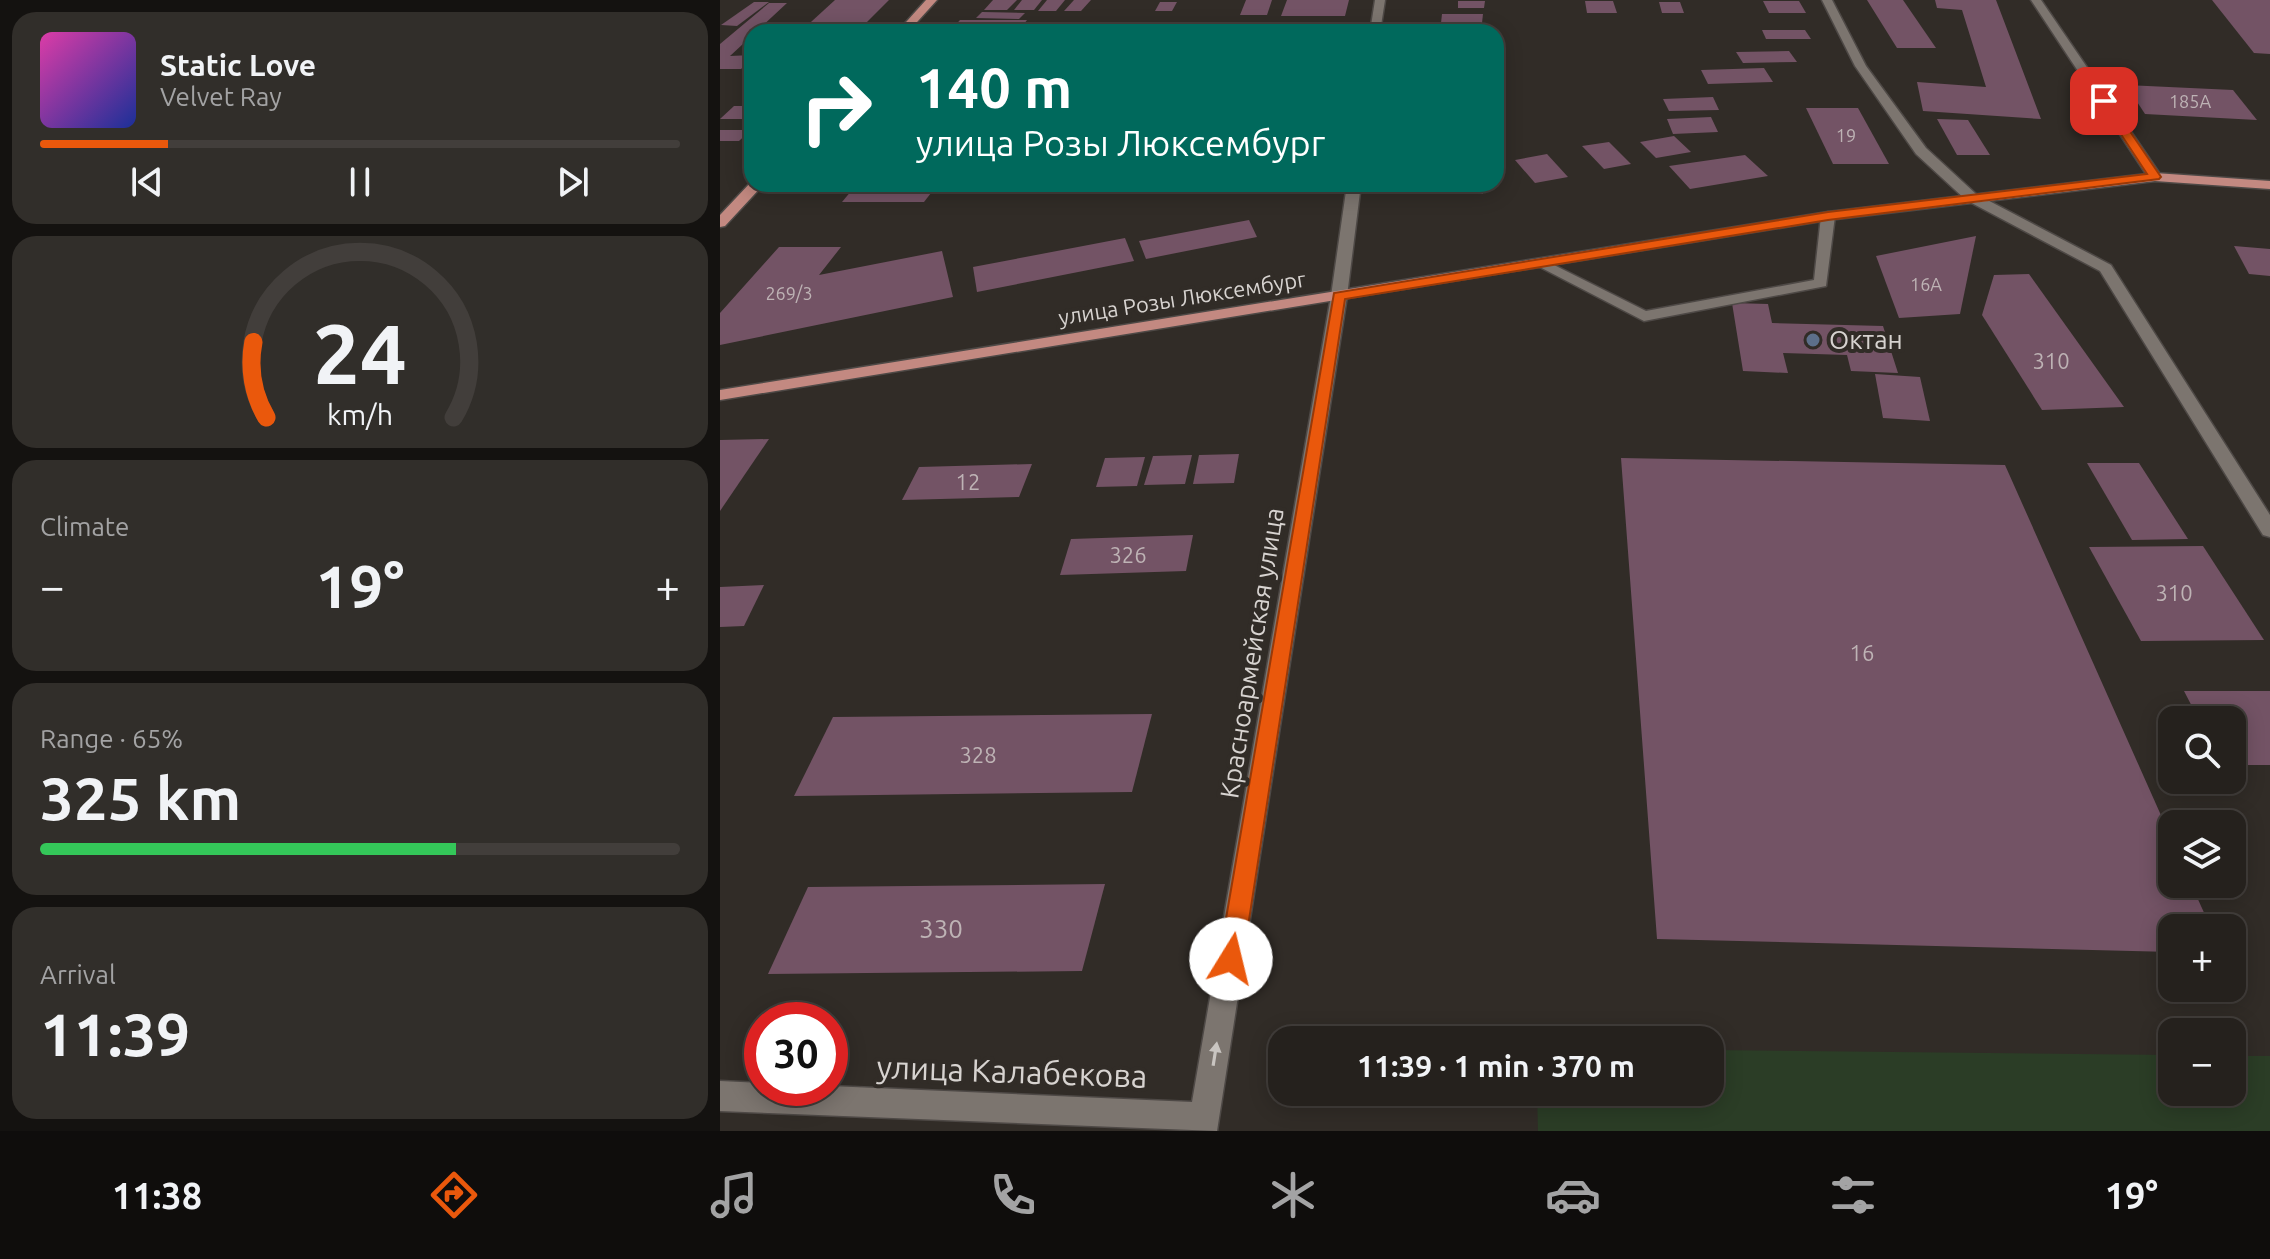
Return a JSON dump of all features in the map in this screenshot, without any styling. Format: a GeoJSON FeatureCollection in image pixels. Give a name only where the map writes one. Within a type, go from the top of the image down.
{"type":"FeatureCollection","features":[{"type":"Feature","properties":{"kind":"main road"},"geometry":{"type":"LineString","coordinates":[[910,24],[932,0]]}},
{"type":"Feature","properties":{"kind":"main road","name":"улица Розы Люксембург"},"geometry":{"type":"LineString","coordinates":[[720,395],[1828,216],[2155,177],[2270,185]]}},
{"type":"Feature","properties":{"kind":"main road"},"geometry":{"type":"LineString","coordinates":[[720,223],[749,192]]}},
{"type":"Feature","properties":{"kind":"street"},"geometry":{"type":"LineString","coordinates":[[1376,24],[1380,0]]}},
{"type":"Feature","properties":{"kind":"street"},"geometry":{"type":"LineString","coordinates":[[1827,0],[1861,66],[1921,151],[1971,197],[2106,268],[2270,530]]}},
{"type":"Feature","properties":{"kind":"street"},"geometry":{"type":"LineString","coordinates":[[2036,0],[2155,177]]}},
{"type":"Feature","properties":{"kind":"street","name":"Красноармейская улица"},"geometry":{"type":"LineString","coordinates":[[1203,1124],[1339,296],[1353,192]]}},
{"type":"Feature","properties":{"kind":"street"},"geometry":{"type":"LineString","coordinates":[[1539,263],[1644,316],[1821,283],[1828,216]]}},
{"type":"Feature","properties":{"kind":"street","name":"улица Калабекова"},"geometry":{"type":"LineString","coordinates":[[720,1096],[1203,1124]]}},
{"type":"Feature","properties":{"kind":"green space"},"geometry":{"type":"Polygon","coordinates":[[[1724,1050],[2158,1055],[2158,1106],[2246,1106],[2246,1056],[2270,1056],[2270,1131],[1538,1131],[1537,1106],[1724,1106],[1724,1050]]]}},
{"type":"Feature","properties":{"kind":"building"},"geometry":{"type":"Polygon","coordinates":[[[835,0],[889,0],[865,24],[809,24],[835,0]]]}},
{"type":"Feature","properties":{"kind":"building"},"geometry":{"type":"Polygon","coordinates":[[[993,0],[1017,0],[1007,10],[984,10],[993,0]]]}},
{"type":"Feature","properties":{"kind":"building"},"geometry":{"type":"Polygon","coordinates":[[[1022,0],[1042,0],[1034,10],[1014,10],[1022,0]]]}},
{"type":"Feature","properties":{"kind":"building"},"geometry":{"type":"Polygon","coordinates":[[[1047,0],[1065,0],[1056,11],[1038,11],[1047,0]]]}},
{"type":"Feature","properties":{"kind":"building"},"geometry":{"type":"Polygon","coordinates":[[[1074,0],[1091,0],[1081,11],[1064,11],[1074,0]]]}},
{"type":"Feature","properties":{"kind":"building"},"geometry":{"type":"Polygon","coordinates":[[[1246,0],[1272,0],[1267,15],[1240,15],[1246,0]]]}},
{"type":"Feature","properties":{"kind":"building"},"geometry":{"type":"Polygon","coordinates":[[[1287,0],[1349,0],[1345,16],[1281,16],[1287,0]]]}},
{"type":"Feature","properties":{"kind":"building"},"geometry":{"type":"Polygon","coordinates":[[[1867,0],[1903,0],[1936,48],[1897,48],[1867,0]]]}},
{"type":"Feature","properties":{"kind":"building"},"geometry":{"type":"Polygon","coordinates":[[[1935,0],[1996,0],[2041,119],[1923,111],[1917,82],[1986,87],[1962,10],[1937,8],[1935,0]]]}},
{"type":"Feature","properties":{"kind":"building"},"geometry":{"type":"Polygon","coordinates":[[[2212,0],[2270,0],[2270,54],[2254,53],[2212,0]]]}},
{"type":"Feature","properties":{"kind":"building"},"geometry":{"type":"Polygon","coordinates":[[[1458,1],[1485,1],[1484,8],[1458,8],[1458,1]]]}},
{"type":"Feature","properties":{"kind":"building"},"geometry":{"type":"Polygon","coordinates":[[[1585,1],[1613,1],[1617,13],[1587,13],[1585,1]]]}},
{"type":"Feature","properties":{"kind":"building"},"geometry":{"type":"Polygon","coordinates":[[[1763,1],[1799,1],[1806,13],[1769,13],[1763,1]]]}},
{"type":"Feature","properties":{"kind":"building"},"geometry":{"type":"Polygon","coordinates":[[[754,2],[769,2],[737,26],[721,25],[754,2]]]}},
{"type":"Feature","properties":{"kind":"building"},"geometry":{"type":"Polygon","coordinates":[[[1160,2],[1177,2],[1172,11],[1155,11],[1160,2]]]}},
{"type":"Feature","properties":{"kind":"building"},"geometry":{"type":"Polygon","coordinates":[[[1659,2],[1680,2],[1684,13],[1662,13],[1659,2]]]}},
{"type":"Feature","properties":{"kind":"building"},"geometry":{"type":"Polygon","coordinates":[[[769,3],[787,3],[764,24],[744,24],[744,43],[730,56],[744,55],[741,69],[720,69],[720,44],[769,3]]]}},
{"type":"Feature","properties":{"kind":"building"},"geometry":{"type":"Polygon","coordinates":[[[982,12],[1025,13],[1019,19],[976,18],[982,12]]]}},
{"type":"Feature","properties":{"kind":"building"},"geometry":{"type":"Polygon","coordinates":[[[1442,14],[1483,14],[1482,23],[1441,23],[1442,14]]]}},
{"type":"Feature","properties":{"kind":"building"},"geometry":{"type":"Polygon","coordinates":[[[960,20],[1027,20],[1024,24],[956,24],[960,20]]]}},
{"type":"Feature","properties":{"kind":"building"},"geometry":{"type":"Polygon","coordinates":[[[1762,30],[1805,30],[1811,39],[1766,39],[1762,30]]]}},
{"type":"Feature","properties":{"kind":"building"},"geometry":{"type":"Polygon","coordinates":[[[1789,51],[1797,62],[1743,63],[1736,52],[1789,51]]]}},
{"type":"Feature","properties":{"kind":"building"},"geometry":{"type":"Polygon","coordinates":[[[1764,68],[1773,82],[1708,84],[1701,70],[1764,68]]]}},
{"type":"Feature","properties":{"kind":"building"},"geometry":{"type":"Polygon","coordinates":[[[2126,85],[2233,90],[2257,120],[2145,114],[2126,85]]]}},
{"type":"Feature","properties":{"kind":"building"},"geometry":{"type":"Polygon","coordinates":[[[1713,97],[1719,110],[1669,111],[1663,99],[1713,97]]]}},
{"type":"Feature","properties":{"kind":"building"},"geometry":{"type":"Polygon","coordinates":[[[734,106],[744,106],[744,119],[720,119],[734,106]]]}},
{"type":"Feature","properties":{"kind":"building"},"geometry":{"type":"Polygon","coordinates":[[[1806,108],[1858,108],[1889,164],[1833,164],[1806,108]]]}},
{"type":"Feature","properties":{"kind":"building"},"geometry":{"type":"Polygon","coordinates":[[[1711,117],[1718,132],[1673,134],[1667,119],[1711,117]]]}},
{"type":"Feature","properties":{"kind":"building"},"geometry":{"type":"Polygon","coordinates":[[[1937,119],[1968,120],[1990,155],[1957,155],[1937,119]]]}},
{"type":"Feature","properties":{"kind":"building"},"geometry":{"type":"Polygon","coordinates":[[[720,130],[744,130],[744,136],[739,141],[720,141],[720,130]]]}},
{"type":"Feature","properties":{"kind":"building"},"geometry":{"type":"Polygon","coordinates":[[[1674,136],[1691,152],[1656,158],[1640,142],[1674,136]]]}},
{"type":"Feature","properties":{"kind":"building"},"geometry":{"type":"Polygon","coordinates":[[[1609,142],[1631,164],[1604,169],[1582,146],[1609,142]]]}},
{"type":"Feature","properties":{"kind":"building"},"geometry":{"type":"Polygon","coordinates":[[[1547,154],[1568,177],[1535,183],[1515,160],[1547,154]]]}},
{"type":"Feature","properties":{"kind":"building"},"geometry":{"type":"Polygon","coordinates":[[[1745,155],[1768,176],[1690,189],[1669,166],[1745,155]]]}},
{"type":"Feature","properties":{"kind":"building"},"geometry":{"type":"Polygon","coordinates":[[[850,192],[932,192],[924,202],[842,202],[850,192]]]}},
{"type":"Feature","properties":{"kind":"building"},"geometry":{"type":"Polygon","coordinates":[[[1433,192],[1483,192],[1483,194],[1433,192]]]}},
{"type":"Feature","properties":{"kind":"building"},"geometry":{"type":"Polygon","coordinates":[[[1249,220],[1257,237],[1146,259],[1139,241],[1249,220]]]}},
{"type":"Feature","properties":{"kind":"building"},"geometry":{"type":"Polygon","coordinates":[[[1976,236],[1960,314],[1899,318],[1876,256],[1976,236]]]}},
{"type":"Feature","properties":{"kind":"building"},"geometry":{"type":"Polygon","coordinates":[[[1125,238],[1134,261],[977,292],[973,267],[1125,238]]]}},
{"type":"Feature","properties":{"kind":"building"},"geometry":{"type":"Polygon","coordinates":[[[2234,246],[2270,249],[2270,276],[2249,274],[2234,246]]]}},
{"type":"Feature","properties":{"kind":"building"},"geometry":{"type":"Polygon","coordinates":[[[779,247],[841,247],[819,275],[942,251],[953,297],[720,345],[720,313],[779,247]]]}},
{"type":"Feature","properties":{"kind":"building"},"geometry":{"type":"Polygon","coordinates":[[[2029,274],[2124,407],[2042,410],[1982,315],[1994,275],[2029,274]]]}},
{"type":"Feature","properties":{"kind":"building","name":"Октан"},"geometry":{"type":"Polygon","coordinates":[[[1732,303],[1768,304],[1772,323],[1883,326],[1898,373],[1851,371],[1847,355],[1783,353],[1788,373],[1743,371],[1732,303]]]}},
{"type":"Feature","properties":{"kind":"building"},"geometry":{"type":"Polygon","coordinates":[[[1875,374],[1920,377],[1930,421],[1883,418],[1875,374]]]}},
{"type":"Feature","properties":{"kind":"building"},"geometry":{"type":"Polygon","coordinates":[[[769,439],[720,511],[720,440],[769,439]]]}},
{"type":"Feature","properties":{"kind":"building"},"geometry":{"type":"Polygon","coordinates":[[[1239,454],[1234,483],[1193,484],[1199,455],[1239,454]]]}},
{"type":"Feature","properties":{"kind":"building"},"geometry":{"type":"Polygon","coordinates":[[[1192,455],[1185,484],[1144,485],[1153,456],[1192,455]]]}},
{"type":"Feature","properties":{"kind":"building"},"geometry":{"type":"Polygon","coordinates":[[[1145,457],[1137,486],[1096,487],[1105,458],[1145,457]]]}},
{"type":"Feature","properties":{"kind":"building"},"geometry":{"type":"Polygon","coordinates":[[[1621,458],[2005,465],[2159,810],[2158,898],[2197,898],[2205,914],[2158,914],[2158,952],[1657,939],[1621,458]]]}},
{"type":"Feature","properties":{"kind":"building"},"geometry":{"type":"Polygon","coordinates":[[[2087,463],[2139,463],[2188,539],[2132,540],[2087,463]]]}},
{"type":"Feature","properties":{"kind":"building"},"geometry":{"type":"Polygon","coordinates":[[[1032,464],[1019,497],[902,500],[919,467],[1032,464]]]}},
{"type":"Feature","properties":{"kind":"building"},"geometry":{"type":"Polygon","coordinates":[[[1193,535],[1186,571],[1060,575],[1071,539],[1193,535]]]}},
{"type":"Feature","properties":{"kind":"building"},"geometry":{"type":"Polygon","coordinates":[[[2203,546],[2264,640],[2141,641],[2089,547],[2203,546]]]}},
{"type":"Feature","properties":{"kind":"building"},"geometry":{"type":"Polygon","coordinates":[[[764,585],[744,626],[720,627],[720,587],[764,585]]]}},
{"type":"Feature","properties":{"kind":"building"},"geometry":{"type":"Polygon","coordinates":[[[2184,691],[2270,691],[2270,765],[2246,765],[2246,706],[2192,706],[2184,691]]]}},
{"type":"Feature","properties":{"kind":"building"},"geometry":{"type":"Polygon","coordinates":[[[1152,714],[1132,792],[794,796],[833,717],[1152,714]]]}},
{"type":"Feature","properties":{"kind":"building"},"geometry":{"type":"Polygon","coordinates":[[[1105,884],[1082,971],[768,974],[808,887],[1105,884]]]}},
{"type":"Feature","properties":{"kind":"place","name":"Октан"},"geometry":{"type":"Point","coordinates":[1813,340]}},
{"type":"Feature","properties":{"kind":"route"},"geometry":{"type":"LineString","coordinates":[[1231,959],[1339,296],[1828,216],[2155,177],[2104,101]]}}]}
